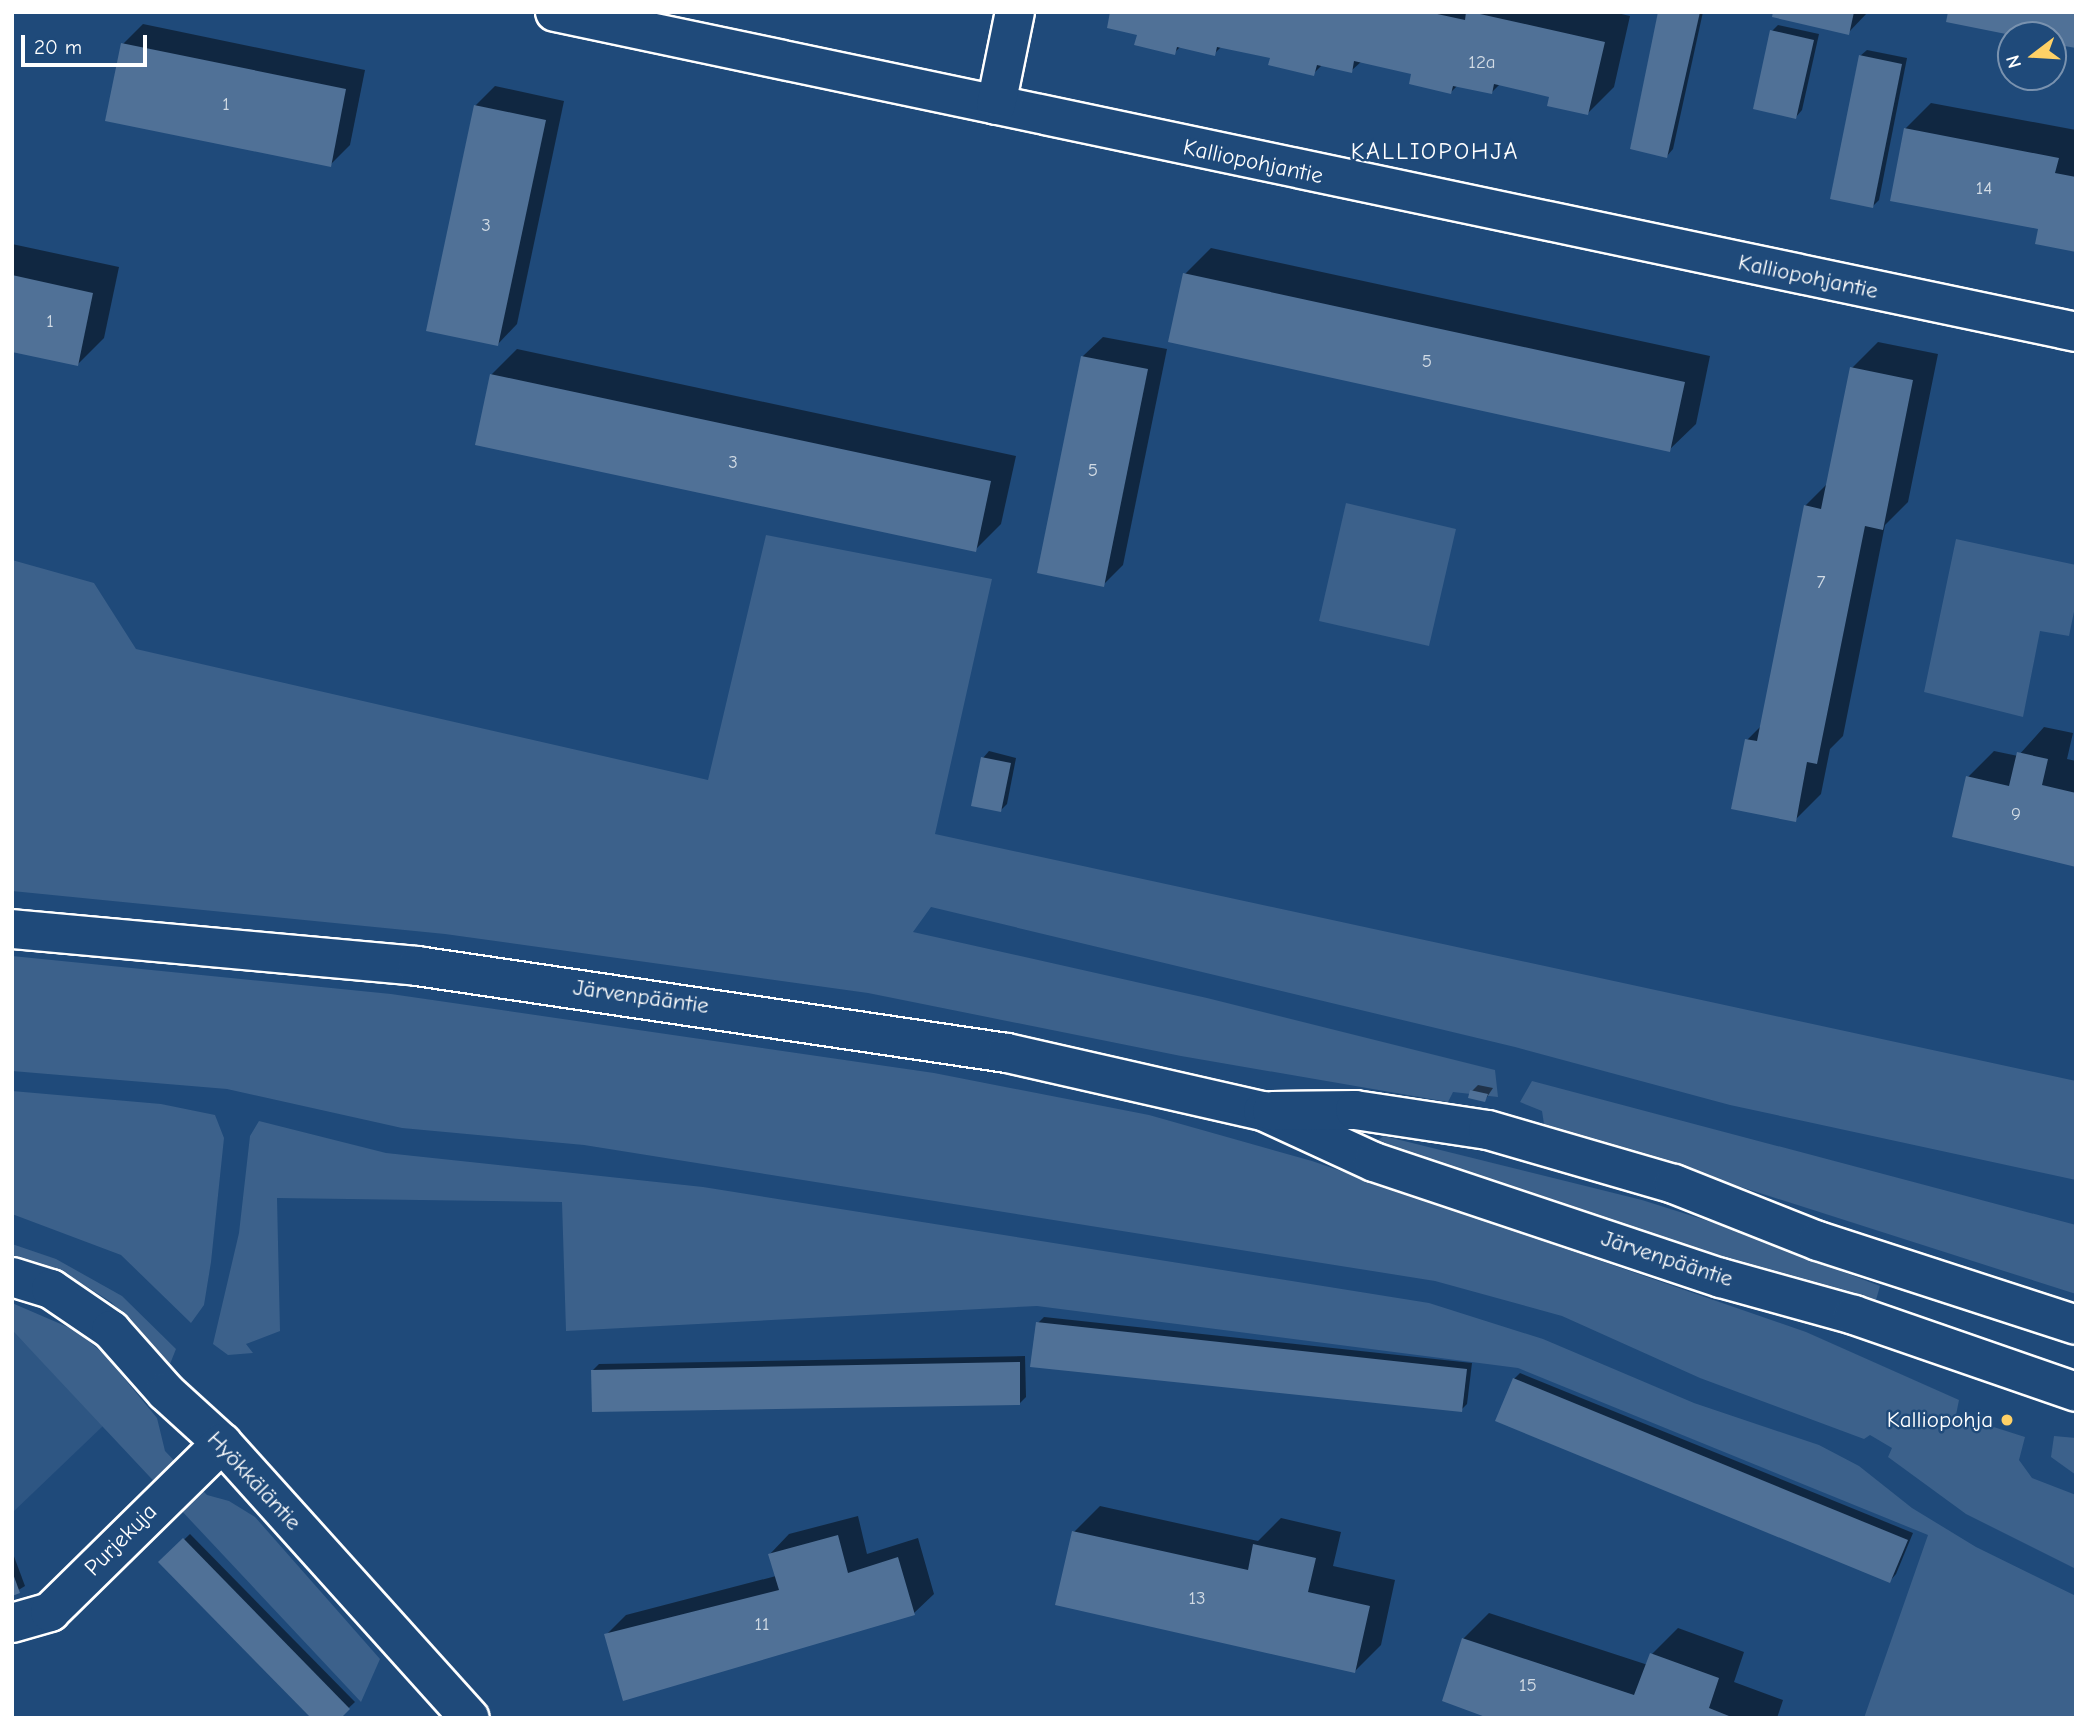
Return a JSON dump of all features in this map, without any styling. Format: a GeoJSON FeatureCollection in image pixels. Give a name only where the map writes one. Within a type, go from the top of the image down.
{"type":"FeatureCollection","features":[{"type":"Feature","properties":{"kind":"main road","name":"Kalliopohjantie"},"geometry":{"type":"LineString","coordinates":[[555,12],[2076,332]]}},
{"type":"Feature","properties":{"kind":"main road"},"geometry":{"type":"LineString","coordinates":[[996,105],[1015,12]]}},
{"type":"Feature","properties":{"kind":"main road","name":"Järvenpääntie"},"geometry":{"type":"LineString","coordinates":[[12,929],[417,966],[710,1006],[1007,1053],[1263,1111],[1374,1162],[1721,1278],[1854,1315],[2076,1392]]}},
{"type":"Feature","properties":{"kind":"main road","name":"Järvenpääntie"},"geometry":{"type":"LineString","coordinates":[[1263,1111],[1355,1110],[1488,1130],[1674,1184],[1818,1241],[2076,1325]]}},
{"type":"Feature","properties":{"kind":"main road","name":"Hyökkäläntie"},"geometry":{"type":"LineString","coordinates":[[12,1277],[51,1289],[111,1330],[166,1392],[222,1443],[470,1718]]}},
{"type":"Feature","properties":{"kind":"main road","name":"Purjekuja"},"geometry":{"type":"LineString","coordinates":[[12,1623],[50,1612],[222,1443]]}},
{"type":"Feature","properties":{"kind":"shaded area"},"geometry":{"type":"Polygon","coordinates":[[[1346,503],[1456,529],[1429,646],[1319,621],[1346,503]]]}},
{"type":"Feature","properties":{"kind":"shaded area"},"geometry":{"type":"Polygon","coordinates":[[[766,535],[992,579],[935,834],[2076,1081],[2076,1180],[1730,1105],[1515,1047],[931,907],[913,932],[1207,998],[1495,1070],[1498,1097],[1453,1092],[1448,1102],[1181,1056],[868,993],[445,934],[12,891],[12,560],[94,583],[136,649],[708,780],[766,535]]]}},
{"type":"Feature","properties":{"kind":"shaded area"},"geometry":{"type":"Polygon","coordinates":[[[1956,539],[2076,565],[2076,602],[2069,636],[2040,631],[2023,717],[1924,692],[1956,539]]]}},
{"type":"Feature","properties":{"kind":"shaded area"},"geometry":{"type":"Polygon","coordinates":[[[12,956],[391,994],[934,1073],[1149,1115],[1312,1161],[1806,1332],[1959,1400],[1956,1415],[2025,1437],[2019,1460],[2032,1478],[2076,1495],[2076,1569],[1966,1514],[1888,1457],[1892,1448],[1870,1435],[1864,1439],[1700,1378],[1562,1316],[1435,1281],[584,1145],[402,1128],[227,1089],[12,1071],[12,956]]]}},
{"type":"Feature","properties":{"kind":"shaded area"},"geometry":{"type":"Polygon","coordinates":[[[1532,1081],[2076,1225],[2076,1294],[1544,1124],[1542,1111],[1520,1102],[1532,1081]]]}},
{"type":"Feature","properties":{"kind":"shaded area"},"geometry":{"type":"Polygon","coordinates":[[[12,1091],[161,1104],[215,1115],[224,1138],[211,1262],[204,1305],[191,1323],[121,1255],[12,1214],[12,1091]]]}},
{"type":"Feature","properties":{"kind":"shaded area"},"geometry":{"type":"Polygon","coordinates":[[[259,1121],[386,1153],[703,1187],[1429,1303],[1543,1339],[1694,1403],[1819,1445],[1859,1466],[1912,1508],[1976,1547],[2076,1596],[2076,1718],[1864,1718],[1928,1535],[1518,1368],[1037,1306],[566,1331],[562,1202],[277,1198],[280,1331],[246,1344],[253,1353],[228,1355],[213,1344],[239,1233],[250,1136],[259,1121]]]}},
{"type":"Feature","properties":{"kind":"shaded area"},"geometry":{"type":"Polygon","coordinates":[[[1384,1136],[1642,1200],[1724,1226],[1880,1286],[1876,1300],[1673,1247],[1375,1142],[1384,1136]]]}},
{"type":"Feature","properties":{"kind":"shaded area"},"geometry":{"type":"Polygon","coordinates":[[[12,1244],[56,1259],[122,1296],[176,1349],[170,1364],[111,1302],[65,1273],[12,1255],[12,1244]]]}},
{"type":"Feature","properties":{"kind":"shaded area"},"geometry":{"type":"Polygon","coordinates":[[[12,1303],[77,1331],[105,1355],[157,1418],[165,1451],[207,1495],[229,1501],[255,1517],[380,1659],[361,1702],[12,1330],[12,1303]]]}},
{"type":"Feature","properties":{"kind":"shaded area"},"geometry":{"type":"Polygon","coordinates":[[[12,1330],[104,1425],[12,1513],[12,1330]]]}},
{"type":"Feature","properties":{"kind":"shaded area"},"geometry":{"type":"Polygon","coordinates":[[[2054,1436],[2076,1438],[2076,1475],[2051,1457],[2054,1436]]]}},
{"type":"Feature","properties":{"kind":"building"},"geometry":{"type":"Polygon","coordinates":[[[1110,12],[1428,12],[1465,20],[1466,12],[1471,12],[1605,42],[1588,115],[1547,106],[1549,97],[1494,84],[1492,94],[1453,86],[1451,94],[1409,84],[1411,74],[1354,61],[1352,73],[1317,65],[1314,76],[1268,65],[1270,58],[1217,47],[1215,56],[1177,47],[1175,55],[1134,45],[1137,35],[1107,28],[1110,12]]]}},
{"type":"Feature","properties":{"kind":"building"},"geometry":{"type":"Polygon","coordinates":[[[1658,12],[1700,12],[1667,158],[1630,149],[1658,12]]]}},
{"type":"Feature","properties":{"kind":"building"},"geometry":{"type":"Polygon","coordinates":[[[1773,12],[1854,12],[1849,35],[1772,17],[1773,12]]]}},
{"type":"Feature","properties":{"kind":"building"},"geometry":{"type":"Polygon","coordinates":[[[1948,12],[2076,12],[2076,48],[2067,46],[2067,21],[1997,21],[1997,32],[1946,22],[1948,12]]]}},
{"type":"Feature","properties":{"kind":"building"},"geometry":{"type":"Polygon","coordinates":[[[1770,30],[1814,40],[1796,119],[1753,109],[1770,30]]]}},
{"type":"Feature","properties":{"kind":"building"},"geometry":{"type":"Polygon","coordinates":[[[121,43],[346,89],[331,167],[105,121],[121,43]]]}},
{"type":"Feature","properties":{"kind":"building"},"geometry":{"type":"Polygon","coordinates":[[[1859,55],[1902,64],[1873,208],[1830,199],[1859,55]]]}},
{"type":"Feature","properties":{"kind":"building"},"geometry":{"type":"Polygon","coordinates":[[[474,105],[546,120],[498,346],[426,331],[474,105]]]}},
{"type":"Feature","properties":{"kind":"building"},"geometry":{"type":"Polygon","coordinates":[[[1904,128],[2059,158],[2055,173],[2076,177],[2076,252],[2035,244],[2038,229],[1890,201],[1904,128]]]}},
{"type":"Feature","properties":{"kind":"building"},"geometry":{"type":"Polygon","coordinates":[[[1183,273],[1685,382],[1670,452],[1168,342],[1183,273]]]}},
{"type":"Feature","properties":{"kind":"building"},"geometry":{"type":"Polygon","coordinates":[[[12,275],[93,293],[78,366],[12,352],[12,275]]]}},
{"type":"Feature","properties":{"kind":"building"},"geometry":{"type":"Polygon","coordinates":[[[1081,356],[1148,369],[1104,587],[1037,573],[1081,356]]]}},
{"type":"Feature","properties":{"kind":"building"},"geometry":{"type":"Polygon","coordinates":[[[1850,367],[1913,380],[1883,530],[1865,526],[1817,764],[1807,762],[1796,822],[1731,809],[1745,739],[1757,741],[1804,505],[1821,509],[1850,367]]]}},
{"type":"Feature","properties":{"kind":"building"},"geometry":{"type":"Polygon","coordinates":[[[490,374],[991,481],[976,552],[475,445],[490,374]]]}},
{"type":"Feature","properties":{"kind":"building"},"geometry":{"type":"Polygon","coordinates":[[[2017,752],[2048,759],[2042,785],[2076,793],[2076,867],[1952,837],[1966,776],[2009,786],[2017,752]]]}},
{"type":"Feature","properties":{"kind":"building"},"geometry":{"type":"Polygon","coordinates":[[[981,757],[1011,763],[1001,812],[971,806],[981,757]]]}},
{"type":"Feature","properties":{"kind":"building"},"geometry":{"type":"Polygon","coordinates":[[[1470,1090],[1488,1094],[1485,1102],[1468,1098],[1470,1090]]]}},
{"type":"Feature","properties":{"kind":"building"},"geometry":{"type":"Polygon","coordinates":[[[1036,1322],[1467,1369],[1462,1412],[1030,1367],[1036,1322]]]}},
{"type":"Feature","properties":{"kind":"building"},"geometry":{"type":"Polygon","coordinates":[[[1020,1362],[1020,1405],[592,1412],[591,1370],[1020,1362]]]}},
{"type":"Feature","properties":{"kind":"building"},"geometry":{"type":"Polygon","coordinates":[[[1513,1378],[1908,1540],[1890,1583],[1495,1421],[1513,1378]]]}},
{"type":"Feature","properties":{"kind":"building"},"geometry":{"type":"Polygon","coordinates":[[[1072,1531],[1248,1570],[1253,1544],[1316,1558],[1308,1592],[1370,1606],[1355,1673],[1055,1605],[1072,1531]]]}},
{"type":"Feature","properties":{"kind":"building"},"geometry":{"type":"Polygon","coordinates":[[[838,1535],[848,1573],[898,1557],[915,1615],[623,1701],[604,1634],[779,1590],[768,1554],[838,1535]]]}},
{"type":"Feature","properties":{"kind":"building"},"geometry":{"type":"Polygon","coordinates":[[[183,1538],[350,1709],[341,1718],[311,1718],[158,1562],[183,1538]]]}},
{"type":"Feature","properties":{"kind":"building"},"geometry":{"type":"Polygon","coordinates":[[[12,1571],[20,1593],[12,1596],[12,1571]]]}},
{"type":"Feature","properties":{"kind":"building"},"geometry":{"type":"Polygon","coordinates":[[[1462,1638],[1634,1695],[1650,1653],[1719,1678],[1709,1708],[1734,1718],[1488,1718],[1442,1701],[1462,1638]]]}},
{"type":"Feature","properties":{"kind":"place","name":"Kalliopohja"},"geometry":{"type":"Point","coordinates":[2007,1420]}},
{"type":"Feature","properties":{"kind":"district","name":"KALLIOPOHJA"},"geometry":{"type":"Point","coordinates":[1435,152]}}]}
